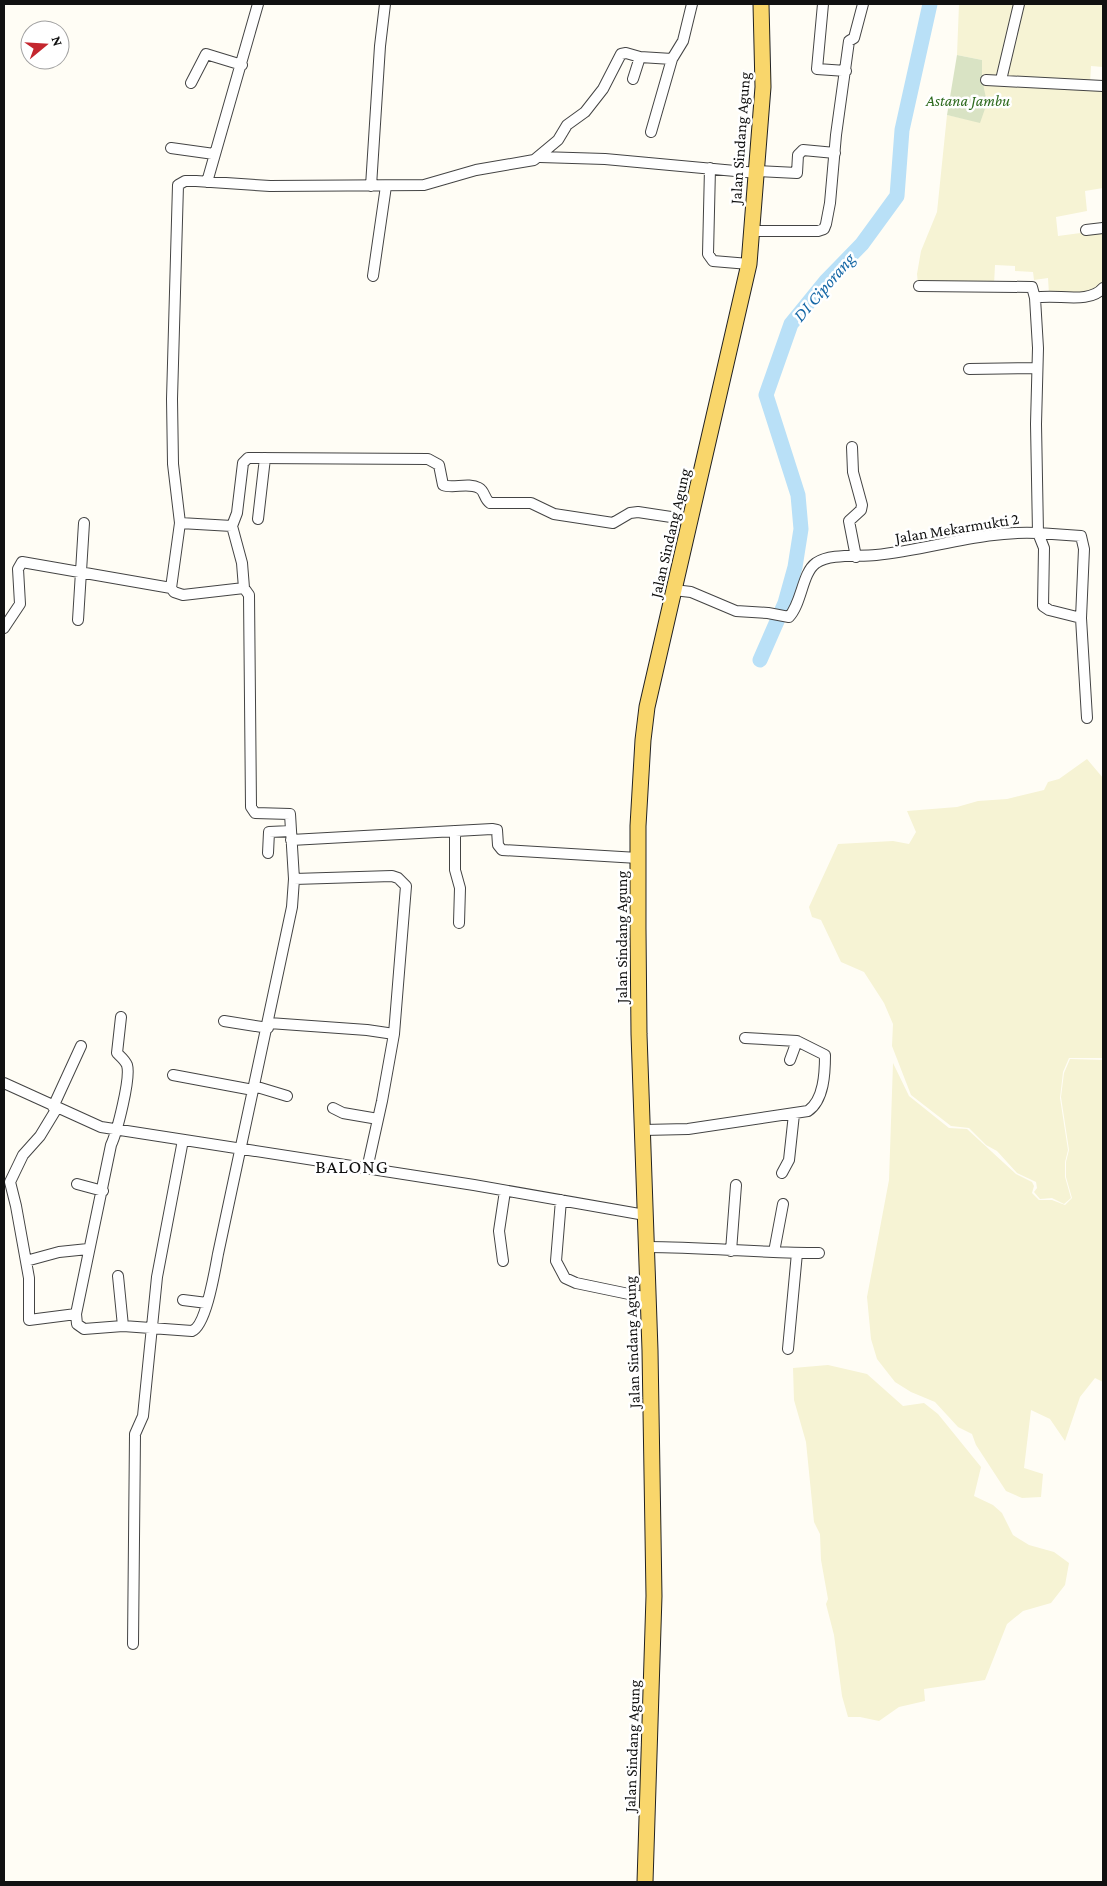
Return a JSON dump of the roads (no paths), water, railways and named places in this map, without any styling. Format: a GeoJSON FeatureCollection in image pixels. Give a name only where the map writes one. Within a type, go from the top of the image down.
{"type":"FeatureCollection","features":[{"type":"Feature","properties":{"kind":"main road","name":"Jalan Sindang Agung"},"geometry":{"type":"LineString","coordinates":[[645,1882],[654,1596],[647,1247],[639,1034],[638,858],[646,715],[749,264],[763,87],[761,4]]}},
{"type":"Feature","properties":{"kind":"street"},"geometry":{"type":"LineString","coordinates":[[207,182],[258,4]]}},
{"type":"Feature","properties":{"kind":"street"},"geometry":{"type":"LineString","coordinates":[[372,186],[380,46],[385,4]]}},
{"type":"Feature","properties":{"kind":"street"},"geometry":{"type":"LineString","coordinates":[[651,132],[672,60],[683,41],[692,4]]}},
{"type":"Feature","properties":{"kind":"street"},"geometry":{"type":"LineString","coordinates":[[823,4],[817,69],[846,71]]}},
{"type":"Feature","properties":{"kind":"street"},"geometry":{"type":"LineString","coordinates":[[752,231],[824,229],[830,203],[849,41],[854,38],[863,4]]}},
{"type":"Feature","properties":{"kind":"street"},"geometry":{"type":"LineString","coordinates":[[1001,80],[1019,4]]}},
{"type":"Feature","properties":{"kind":"street"},"geometry":{"type":"LineString","coordinates":[[540,157],[558,140],[567,125],[580,116],[603,89],[619,56],[626,53],[640,57],[672,60]]}},
{"type":"Feature","properties":{"kind":"street"},"geometry":{"type":"LineString","coordinates":[[191,84],[206,54],[242,65]]}},
{"type":"Feature","properties":{"kind":"street"},"geometry":{"type":"LineString","coordinates":[[634,79],[640,57]]}},
{"type":"Feature","properties":{"kind":"street"},"geometry":{"type":"LineString","coordinates":[[986,80],[1103,86]]}},
{"type":"Feature","properties":{"kind":"street"},"geometry":{"type":"LineString","coordinates":[[171,148],[214,154]]}},
{"type":"Feature","properties":{"kind":"street"},"geometry":{"type":"LineString","coordinates":[[171,588],[180,523],[174,464],[172,399],[176,189],[178,185],[185,181],[270,186],[424,185],[476,170],[526,162],[540,157],[605,159],[757,172],[797,173],[798,155],[803,150],[835,153]]}},
{"type":"Feature","properties":{"kind":"street"},"geometry":{"type":"LineString","coordinates":[[710,168],[708,254],[713,261],[749,264]]}},
{"type":"Feature","properties":{"kind":"street"},"geometry":{"type":"LineString","coordinates":[[373,276],[386,186]]}},
{"type":"Feature","properties":{"kind":"street"},"geometry":{"type":"LineString","coordinates":[[1086,230],[1103,228]]}},
{"type":"Feature","properties":{"kind":"street"},"geometry":{"type":"LineString","coordinates":[[919,286],[1032,287],[1035,298],[1049,296],[1078,297],[1100,292],[1103,288]]}},
{"type":"Feature","properties":{"kind":"street","name":"Jalan Mekarmukti 2"},"geometry":{"type":"LineString","coordinates":[[674,590],[691,592],[736,611],[768,613],[788,617],[797,606],[814,565],[825,559],[884,554],[997,534],[1038,533],[1035,298]]}},
{"type":"Feature","properties":{"kind":"street"},"geometry":{"type":"LineString","coordinates":[[969,369],[1037,368]]}},
{"type":"Feature","properties":{"kind":"street"},"geometry":{"type":"LineString","coordinates":[[852,448],[854,472],[862,505],[861,510],[849,521],[856,557]]}},
{"type":"Feature","properties":{"kind":"street"},"geometry":{"type":"LineString","coordinates":[[258,519],[265,458]]}},
{"type":"Feature","properties":{"kind":"street"},"geometry":{"type":"LineString","coordinates":[[121,1017],[117,1052],[127,1067],[117,1130],[111,1146],[103,1191],[88,1249],[76,1314],[78,1325],[84,1328],[123,1326],[194,1331],[208,1303],[239,1149],[268,1025],[290,916],[294,879],[289,813],[255,812],[251,807],[248,595],[244,588],[242,563],[232,526],[237,512],[244,460],[265,458],[428,459],[439,464],[443,485],[476,486],[490,503],[531,503],[554,514],[613,523],[630,513],[638,512],[691,520]]}},
{"type":"Feature","properties":{"kind":"street"},"geometry":{"type":"LineString","coordinates":[[180,523],[232,526]]}},
{"type":"Feature","properties":{"kind":"street"},"geometry":{"type":"LineString","coordinates":[[78,620],[84,524]]}},
{"type":"Feature","properties":{"kind":"street"},"geometry":{"type":"LineString","coordinates":[[1081,618],[1049,610],[1043,606],[1044,548],[1038,533],[1081,536],[1084,550],[1081,618],[1087,718]]}},
{"type":"Feature","properties":{"kind":"street"},"geometry":{"type":"LineString","coordinates":[[4,628],[20,604],[18,569],[22,562],[171,588],[174,592],[183,595],[244,588]]}},
{"type":"Feature","properties":{"kind":"street"},"geometry":{"type":"LineString","coordinates":[[268,853],[268,833],[291,835],[495,829],[498,833],[498,845],[502,850],[638,858]]}},
{"type":"Feature","properties":{"kind":"street"},"geometry":{"type":"LineString","coordinates":[[454,831],[456,870],[460,885],[459,923]]}},
{"type":"Feature","properties":{"kind":"street"},"geometry":{"type":"LineString","coordinates":[[294,879],[392,876],[403,881],[406,892],[394,1034],[367,1169]]}},
{"type":"Feature","properties":{"kind":"street"},"geometry":{"type":"LineString","coordinates":[[224,1021],[367,1030],[394,1034]]}},
{"type":"Feature","properties":{"kind":"street"},"geometry":{"type":"LineString","coordinates":[[643,1130],[688,1129],[808,1111],[817,1102],[824,1076],[826,1055],[797,1041],[745,1038]]}},
{"type":"Feature","properties":{"kind":"street"},"geometry":{"type":"LineString","coordinates":[[790,1060],[797,1041]]}},
{"type":"Feature","properties":{"kind":"street"},"geometry":{"type":"LineString","coordinates":[[76,1314],[29,1320],[30,1284],[10,1182],[23,1155],[40,1136],[55,1107],[81,1046]]}},
{"type":"Feature","properties":{"kind":"street"},"geometry":{"type":"LineString","coordinates":[[173,1075],[253,1088],[287,1096]]}},
{"type":"Feature","properties":{"kind":"street"},"geometry":{"type":"LineString","coordinates":[[4,1083],[90,1124],[117,1130],[645,1215]]}},
{"type":"Feature","properties":{"kind":"street"},"geometry":{"type":"LineString","coordinates":[[333,1108],[343,1113],[378,1119]]}},
{"type":"Feature","properties":{"kind":"street"},"geometry":{"type":"LineString","coordinates":[[782,1173],[789,1160],[794,1114]]}},
{"type":"Feature","properties":{"kind":"street"},"geometry":{"type":"LineString","coordinates":[[133,1644],[135,1434],[142,1416],[157,1277],[183,1140]]}},
{"type":"Feature","properties":{"kind":"street"},"geometry":{"type":"LineString","coordinates":[[77,1184],[103,1191]]}},
{"type":"Feature","properties":{"kind":"street"},"geometry":{"type":"LineString","coordinates":[[731,1251],[736,1184]]}},
{"type":"Feature","properties":{"kind":"street"},"geometry":{"type":"LineString","coordinates":[[503,1261],[499,1231],[505,1191]]}},
{"type":"Feature","properties":{"kind":"street"},"geometry":{"type":"LineString","coordinates":[[561,1200],[556,1261],[565,1278],[576,1283],[648,1298]]}},
{"type":"Feature","properties":{"kind":"street"},"geometry":{"type":"LineString","coordinates":[[774,1252],[783,1204]]}},
{"type":"Feature","properties":{"kind":"street"},"geometry":{"type":"LineString","coordinates":[[647,1247],[706,1247],[731,1251],[819,1253]]}},
{"type":"Feature","properties":{"kind":"street"},"geometry":{"type":"LineString","coordinates":[[26,1262],[59,1252],[88,1249]]}},
{"type":"Feature","properties":{"kind":"street"},"geometry":{"type":"LineString","coordinates":[[788,1349],[797,1253]]}},
{"type":"Feature","properties":{"kind":"street"},"geometry":{"type":"LineString","coordinates":[[118,1276],[123,1326]]}},
{"type":"Feature","properties":{"kind":"street"},"geometry":{"type":"LineString","coordinates":[[182,1300],[208,1303]]}},
{"type":"Feature","properties":{"kind":"waterway","name":"DI Ciporang"},"geometry":{"type":"LineString","coordinates":[[760,660],[785,603],[795,567],[801,529],[798,495],[766,395],[791,324],[826,281],[862,244],[897,196],[902,130],[930,4]]}},
{"type":"Feature","properties":{"kind":"district","name":"BALONG"},"geometry":{"type":"Point","coordinates":[352,1166]}},
{"type":"Feature","properties":{"kind":"park label","name":"Astana Jambu"},"geometry":{"type":"Point","coordinates":[968,100]}}]}
